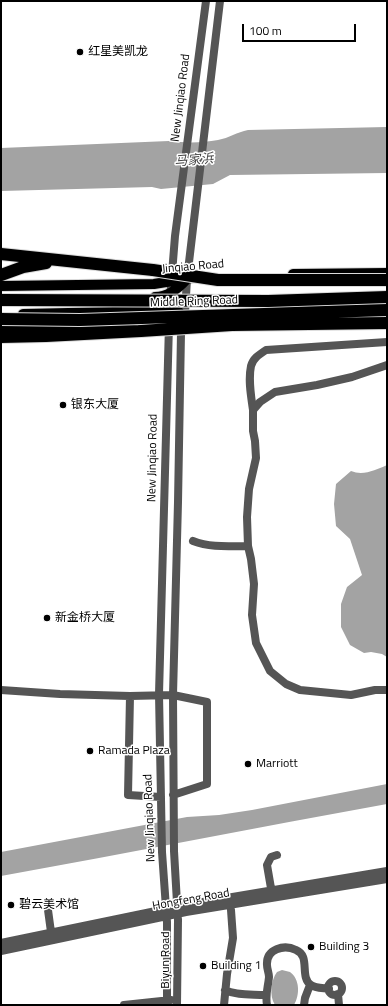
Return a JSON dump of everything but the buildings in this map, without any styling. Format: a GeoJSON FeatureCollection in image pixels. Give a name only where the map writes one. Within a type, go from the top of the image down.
{"type":"FeatureCollection","features":[{"type":"Feature","properties":{"kind":"highway"},"geometry":{"type":"LineString","coordinates":[[1,254],[153,270],[218,280],[387,280]]}},
{"type":"Feature","properties":{"kind":"highway"},"geometry":{"type":"LineString","coordinates":[[1,275],[44,263],[83,263]]}},
{"type":"Feature","properties":{"kind":"highway","name":"Middle Ring Road"},"geometry":{"type":"LineString","coordinates":[[1,300],[268,301],[387,297]]}},
{"type":"Feature","properties":{"kind":"highway","name":"Middle Ring Road"},"geometry":{"type":"LineString","coordinates":[[1,319],[99,319],[387,310]]}},
{"type":"Feature","properties":{"kind":"highway"},"geometry":{"type":"LineString","coordinates":[[99,319],[232,325]]}},
{"type":"Feature","properties":{"kind":"highway"},"geometry":{"type":"LineString","coordinates":[[1,337],[46,336],[232,325],[387,323]]}},
{"type":"Feature","properties":{"kind":"highway"},"geometry":{"type":"LineString","coordinates":[[1,344],[46,336]]}},
{"type":"Feature","properties":{"kind":"main road","name":"Jinqiao Road"},"geometry":{"type":"LineString","coordinates":[[1,286],[154,284],[187,279],[328,273],[387,273]]}},
{"type":"Feature","properties":{"kind":"main road"},"geometry":{"type":"LineString","coordinates":[[43,313],[62,302],[72,299],[159,297],[170,294],[179,288],[187,279]]}},
{"type":"Feature","properties":{"kind":"main road"},"geometry":{"type":"LineString","coordinates":[[1,314],[169,311],[185,313],[320,317],[387,316]]}},
{"type":"Feature","properties":{"kind":"main road"},"geometry":{"type":"LineString","coordinates":[[1,328],[169,324],[185,313]]}},
{"type":"Feature","properties":{"kind":"street","name":"New Jinqiao Road"},"geometry":{"type":"LineString","coordinates":[[166,913],[162,852],[159,694],[170,281],[206,1]]}},
{"type":"Feature","properties":{"kind":"street","name":"New Jinqiao Road"},"geometry":{"type":"LineString","coordinates":[[177,911],[173,809],[173,695],[181,332],[185,313],[187,279],[220,1]]}},
{"type":"Feature","properties":{"kind":"street"},"geometry":{"type":"LineString","coordinates":[[387,342],[266,350],[257,356],[251,365],[250,386],[256,458],[249,489],[247,517],[248,546],[254,584],[252,616],[256,643],[270,671],[286,684],[300,690],[351,695],[375,690],[387,690]]}},
{"type":"Feature","properties":{"kind":"street"},"geometry":{"type":"LineString","coordinates":[[253,410],[260,402],[275,392],[352,377],[387,364]]}},
{"type":"Feature","properties":{"kind":"street"},"geometry":{"type":"LineString","coordinates":[[193,540],[204,545],[248,546]]}},
{"type":"Feature","properties":{"kind":"street"},"geometry":{"type":"LineString","coordinates":[[1,690],[60,694],[130,696],[159,694],[173,695],[207,702],[207,784],[173,795]]}},
{"type":"Feature","properties":{"kind":"street"},"geometry":{"type":"LineString","coordinates":[[130,696],[128,795],[161,797]]}},
{"type":"Feature","properties":{"kind":"street"},"geometry":{"type":"LineString","coordinates":[[272,898],[267,865],[271,857],[277,854]]}},
{"type":"Feature","properties":{"kind":"street","name":"Hongfeng Road"},"geometry":{"type":"LineString","coordinates":[[1,943],[51,932],[177,911],[271,890],[387,871]]}},
{"type":"Feature","properties":{"kind":"street","name":"Hongfeng Road"},"geometry":{"type":"LineString","coordinates":[[177,911],[272,898],[387,879]]}},
{"type":"Feature","properties":{"kind":"street"},"geometry":{"type":"LineString","coordinates":[[48,910],[51,932]]}},
{"type":"Feature","properties":{"kind":"street"},"geometry":{"type":"LineString","coordinates":[[224,1005],[226,974],[234,938],[231,910]]}},
{"type":"Feature","properties":{"kind":"street","name":"Biyun Road"},"geometry":{"type":"LineString","coordinates":[[177,911],[177,1003]]}},
{"type":"Feature","properties":{"kind":"street","name":"Hongfeng Road"},"geometry":{"type":"LineString","coordinates":[[1,951],[108,928],[166,913]]}},
{"type":"Feature","properties":{"kind":"street","name":"Biyun Road"},"geometry":{"type":"LineString","coordinates":[[166,913],[167,1003]]}},
{"type":"Feature","properties":{"kind":"street"},"geometry":{"type":"LineString","coordinates":[[267,1005],[265,995],[269,976],[267,965],[272,952],[277,948],[286,947],[297,950],[303,955],[305,960],[306,979],[310,985],[329,989]]}},
{"type":"Feature","properties":{"kind":"street"},"geometry":{"type":"LineString","coordinates":[[338,994],[332,994],[329,989],[330,983],[337,981],[341,986],[341,991],[338,994],[339,1005]]}},
{"type":"Feature","properties":{"kind":"street"},"geometry":{"type":"LineString","coordinates":[[304,1005],[310,985]]}},
{"type":"Feature","properties":{"kind":"street"},"geometry":{"type":"LineString","coordinates":[[225,990],[238,994],[265,995]]}},
{"type":"Feature","properties":{"kind":"street"},"geometry":{"type":"LineString","coordinates":[[124,1005],[177,1003]]}},
{"type":"Feature","properties":{"kind":"water","name":"马家浜"},"geometry":{"type":"Polygon","coordinates":[[[387,127],[387,173],[230,175],[213,184],[161,189],[152,187],[1,191],[1,148],[169,141],[200,142],[222,139],[248,130],[387,127]]]}},
{"type":"Feature","properties":{"kind":"water"},"geometry":{"type":"Polygon","coordinates":[[[387,465],[387,657],[382,654],[371,652],[364,653],[350,645],[341,627],[341,604],[347,587],[362,575],[350,539],[336,526],[334,504],[336,484],[351,471],[365,473],[387,465]]]}},
{"type":"Feature","properties":{"kind":"water"},"geometry":{"type":"Polygon","coordinates":[[[387,784],[387,804],[1,876],[1,852],[187,817],[219,815],[252,810],[387,784]]]}},
{"type":"Feature","properties":{"kind":"water"},"geometry":{"type":"Polygon","coordinates":[[[282,970],[290,972],[296,979],[298,992],[294,1005],[275,1005],[273,1001],[271,993],[273,979],[277,972],[282,970]]]}},
{"type":"Feature","properties":{"kind":"place","name":"红星美凯龙"},"geometry":{"type":"Point","coordinates":[80,52]}},
{"type":"Feature","properties":{"kind":"place","name":"银东大厦"},"geometry":{"type":"Point","coordinates":[63,405]}},
{"type":"Feature","properties":{"kind":"place","name":"新金桥大厦"},"geometry":{"type":"Point","coordinates":[47,618]}},
{"type":"Feature","properties":{"kind":"place","name":"Ramada Plaza"},"geometry":{"type":"Point","coordinates":[90,751]}},
{"type":"Feature","properties":{"kind":"place","name":"Marriott"},"geometry":{"type":"Point","coordinates":[248,764]}},
{"type":"Feature","properties":{"kind":"place","name":"碧云美术馆"},"geometry":{"type":"Point","coordinates":[11,905]}},
{"type":"Feature","properties":{"kind":"place","name":"Building 3"},"geometry":{"type":"Point","coordinates":[311,947]}},
{"type":"Feature","properties":{"kind":"place","name":"Building 1"},"geometry":{"type":"Point","coordinates":[203,966]}}]}
